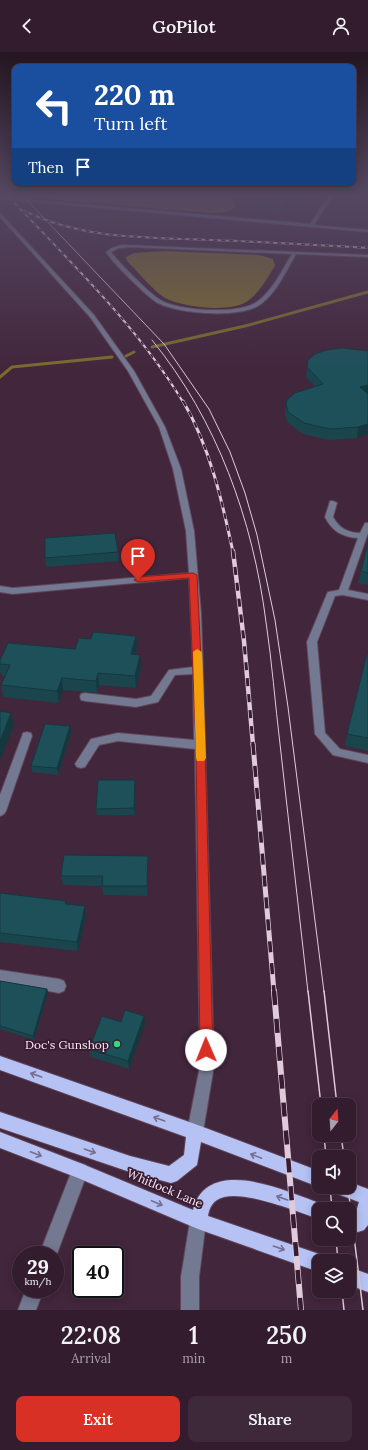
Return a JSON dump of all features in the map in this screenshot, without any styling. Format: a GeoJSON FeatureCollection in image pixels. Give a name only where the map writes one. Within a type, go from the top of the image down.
{"type":"FeatureCollection","features":[{"type":"Feature","properties":{"kind":"main road"},"geometry":{"type":"LineString","coordinates":[[0,1063],[195,1132],[312,1176]]}},
{"type":"Feature","properties":{"kind":"main road"},"geometry":{"type":"LineString","coordinates":[[0,1120],[130,1164],[171,1175],[191,1160],[195,1132]]}},
{"type":"Feature","properties":{"kind":"main road","name":"Whitlock Lane"},"geometry":{"type":"LineString","coordinates":[[0,1140],[80,1170],[198,1221],[312,1261]]}},
{"type":"Feature","properties":{"kind":"main road"},"geometry":{"type":"LineString","coordinates":[[198,1221],[204,1202],[211,1194],[238,1187],[260,1190],[312,1208]]}},
{"type":"Feature","properties":{"kind":"main road"},"geometry":{"type":"LineString","coordinates":[[356,1193],[368,1197],[364,1217],[358,1224],[356,1223]]}},
{"type":"Feature","properties":{"kind":"main road"},"geometry":{"type":"LineString","coordinates":[[356,1279],[368,1283]]}},
{"type":"Feature","properties":{"kind":"street"},"geometry":{"type":"LineString","coordinates":[[35,253],[92,316],[131,371],[148,401],[162,427],[177,469],[190,531],[198,670],[207,1066],[195,1132]]}},
{"type":"Feature","properties":{"kind":"street"},"geometry":{"type":"LineString","coordinates":[[108,253],[149,293],[163,304],[177,308],[226,312],[248,310],[263,301],[295,253]]}},
{"type":"Feature","properties":{"kind":"street"},"geometry":{"type":"LineString","coordinates":[[288,253],[368,256]]}},
{"type":"Feature","properties":{"kind":"street"},"geometry":{"type":"LineString","coordinates":[[333,503],[329,517],[332,525],[353,537],[363,535]]}},
{"type":"Feature","properties":{"kind":"street"},"geometry":{"type":"LineString","coordinates":[[343,592],[368,524]]}},
{"type":"Feature","properties":{"kind":"street"},"geometry":{"type":"LineString","coordinates":[[0,589],[13,591],[193,575]]}},
{"type":"Feature","properties":{"kind":"street"},"geometry":{"type":"LineString","coordinates":[[368,597],[343,592],[331,594],[312,642],[320,734],[337,752],[368,759]]}},
{"type":"Feature","properties":{"kind":"street"},"geometry":{"type":"LineString","coordinates":[[85,697],[136,703],[154,699],[172,672],[198,670]]}},
{"type":"Feature","properties":{"kind":"street"},"geometry":{"type":"LineString","coordinates":[[0,811],[27,736]]}},
{"type":"Feature","properties":{"kind":"street"},"geometry":{"type":"LineString","coordinates":[[81,764],[95,742],[118,737],[200,745]]}},
{"type":"Feature","properties":{"kind":"street"},"geometry":{"type":"LineString","coordinates":[[0,976],[59,986]]}},
{"type":"Feature","properties":{"kind":"street"},"geometry":{"type":"LineString","coordinates":[[51,1246],[80,1170]]}},
{"type":"Feature","properties":{"kind":"street"},"geometry":{"type":"LineString","coordinates":[[190,1310],[190,1277],[198,1221]]}},
{"type":"Feature","properties":{"kind":"street"},"geometry":{"type":"LineString","coordinates":[[27,1310],[32,1298]]}},
{"type":"Feature","properties":{"kind":"shaded area"},"geometry":{"type":"Polygon","coordinates":[[[134,253],[205,253],[259,255],[273,259],[275,266],[266,281],[251,299],[229,307],[206,308],[182,304],[161,295],[127,261],[126,257],[134,253]]]}},
{"type":"Feature","properties":{"kind":"building"},"geometry":{"type":"Polygon","coordinates":[[[342,348],[368,351],[368,385],[360,387],[368,394],[368,424],[358,427],[330,429],[304,423],[288,412],[286,404],[287,400],[295,393],[323,384],[307,367],[308,360],[315,354],[327,350],[342,348]]]}},
{"type":"Feature","properties":{"kind":"building"},"geometry":{"type":"Polygon","coordinates":[[[115,533],[118,552],[45,558],[45,538],[115,533]]]}},
{"type":"Feature","properties":{"kind":"building"},"geometry":{"type":"Polygon","coordinates":[[[368,543],[368,573],[361,571],[368,543]]]}},
{"type":"Feature","properties":{"kind":"building"},"geometry":{"type":"Polygon","coordinates":[[[93,632],[136,636],[131,654],[140,655],[135,676],[98,673],[96,681],[62,678],[57,691],[1,685],[10,665],[0,664],[0,660],[8,643],[75,649],[79,638],[91,639],[93,632]]]}},
{"type":"Feature","properties":{"kind":"building"},"geometry":{"type":"Polygon","coordinates":[[[368,650],[368,738],[347,734],[368,650]]]}},
{"type":"Feature","properties":{"kind":"building"},"geometry":{"type":"Polygon","coordinates":[[[0,711],[11,713],[0,741],[0,711]]]}},
{"type":"Feature","properties":{"kind":"building"},"geometry":{"type":"Polygon","coordinates":[[[45,724],[70,726],[57,768],[31,766],[45,724]]]}},
{"type":"Feature","properties":{"kind":"building"},"geometry":{"type":"Polygon","coordinates":[[[98,780],[135,780],[134,808],[96,809],[98,780]]]}},
{"type":"Feature","properties":{"kind":"building"},"geometry":{"type":"Polygon","coordinates":[[[64,855],[148,856],[147,886],[102,886],[103,876],[61,876],[64,855]]]}},
{"type":"Feature","properties":{"kind":"building"},"geometry":{"type":"Polygon","coordinates":[[[0,893],[66,901],[65,904],[85,906],[77,942],[0,933],[0,893]]]}},
{"type":"Feature","properties":{"kind":"building"},"geometry":{"type":"Polygon","coordinates":[[[0,981],[47,989],[33,1036],[0,1026],[0,981]]]}},
{"type":"Feature","properties":{"kind":"building","name":"Doc's Gunshop"},"geometry":{"type":"Polygon","coordinates":[[[125,1010],[144,1016],[128,1061],[89,1049],[102,1016],[121,1022],[125,1010]]]}},
{"type":"Feature","properties":{"kind":"waterway"},"geometry":{"type":"LineString","coordinates":[[152,347],[245,326],[368,292]]}},
{"type":"Feature","properties":{"kind":"waterway"},"geometry":{"type":"LineString","coordinates":[[126,356],[134,352]]}},
{"type":"Feature","properties":{"kind":"waterway"},"geometry":{"type":"LineString","coordinates":[[0,377],[12,367],[112,357]]}},
{"type":"Feature","properties":{"kind":"tram line"},"geometry":{"type":"LineString","coordinates":[[77,253],[164,344],[209,409],[230,452],[245,493],[257,535],[275,620],[288,707],[324,992]]}},
{"type":"Feature","properties":{"kind":"tram line"},"geometry":{"type":"LineString","coordinates":[[152,340],[175,371],[195,403],[213,437],[241,509],[252,546],[260,584],[268,637],[308,992]]}},
{"type":"Feature","properties":{"kind":"tram line"},"geometry":{"type":"LineString","coordinates":[[308,991],[320,1098]]}},
{"type":"Feature","properties":{"kind":"tram line"},"geometry":{"type":"LineString","coordinates":[[324,991],[336,1098]]}},
{"type":"Feature","properties":{"kind":"tram line"},"geometry":{"type":"LineString","coordinates":[[325,1142],[325,1150]]}},
{"type":"Feature","properties":{"kind":"tram line"},"geometry":{"type":"LineString","coordinates":[[342,1142],[343,1150]]}},
{"type":"Feature","properties":{"kind":"tram line"},"geometry":{"type":"LineString","coordinates":[[331,1194],[331,1202]]}},
{"type":"Feature","properties":{"kind":"tram line"},"geometry":{"type":"LineString","coordinates":[[349,1194],[363,1310]]}},
{"type":"Feature","properties":{"kind":"tram line"},"geometry":{"type":"LineString","coordinates":[[337,1246],[337,1254]]}},
{"type":"Feature","properties":{"kind":"tram line"},"geometry":{"type":"LineString","coordinates":[[343,1298],[344,1310]]}},
{"type":"Feature","properties":{"kind":"railway"},"geometry":{"type":"LineString","coordinates":[[62,253],[123,319],[164,373],[183,402]]}},
{"type":"Feature","properties":{"kind":"railway"},"geometry":{"type":"LineString","coordinates":[[183,401],[201,437],[208,456],[233,552]]}},
{"type":"Feature","properties":{"kind":"railway"},"geometry":{"type":"LineString","coordinates":[[233,551],[244,641],[253,745]]}},
{"type":"Feature","properties":{"kind":"railway"},"geometry":{"type":"LineString","coordinates":[[253,744],[274,992]]}},
{"type":"Feature","properties":{"kind":"railway"},"geometry":{"type":"LineString","coordinates":[[274,991],[301,1310]]}},
{"type":"Feature","properties":{"kind":"slow traffic"},"geometry":{"type":"LineString","coordinates":[[197,652],[201,758]]}},
{"type":"Feature","properties":{"kind":"place","name":"Doc's Gunshop"},"geometry":{"type":"Point","coordinates":[117,1044]}},
{"type":"Feature","properties":{"kind":"route"},"geometry":{"type":"LineString","coordinates":[[138,580],[193,575],[196,613],[200,745],[206,1050]]}}]}
